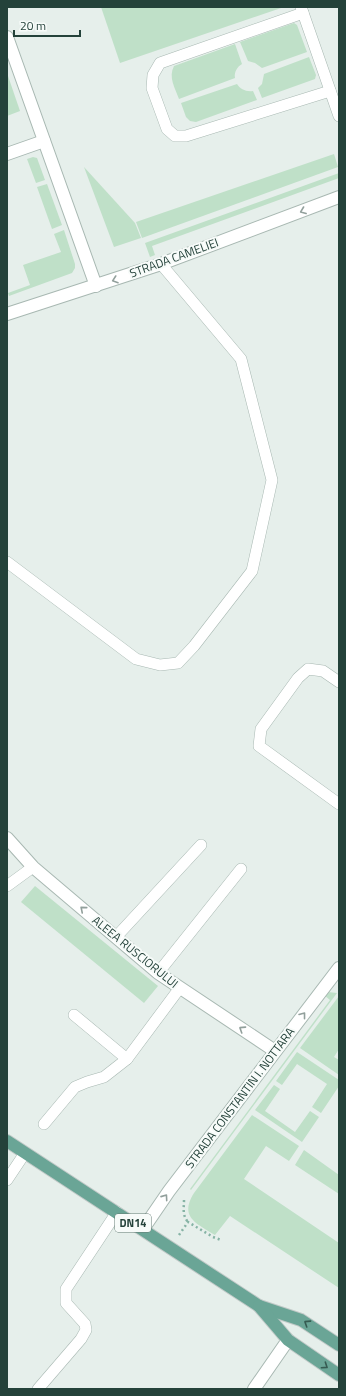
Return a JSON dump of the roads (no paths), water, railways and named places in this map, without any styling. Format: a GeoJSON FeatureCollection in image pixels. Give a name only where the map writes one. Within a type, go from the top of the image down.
{"type":"FeatureCollection","features":[{"type":"Feature","properties":{"kind":"main road","name":"DN14"},"geometry":{"type":"LineString","coordinates":[[7,1141],[259,1306],[288,1340],[339,1376]]}},
{"type":"Feature","properties":{"kind":"main road"},"geometry":{"type":"LineString","coordinates":[[259,1306],[302,1320],[339,1345]]}},
{"type":"Feature","properties":{"kind":"street"},"geometry":{"type":"LineString","coordinates":[[7,37],[96,286]]}},
{"type":"Feature","properties":{"kind":"street"},"geometry":{"type":"LineString","coordinates":[[7,154],[44,141]]}},
{"type":"Feature","properties":{"kind":"street","name":"STRADA CAMELIEI"},"geometry":{"type":"LineString","coordinates":[[7,314],[160,264],[339,197]]}},
{"type":"Feature","properties":{"kind":"street","name":"ALEEA RUSCIORULUI"},"geometry":{"type":"LineString","coordinates":[[7,838],[33,867],[158,973],[179,989],[275,1051]]}},
{"type":"Feature","properties":{"kind":"street","name":"STRADA CONSTANTIN I. NOTTARA"},"geometry":{"type":"LineString","coordinates":[[143,1229],[169,1191],[275,1051],[335,981],[339,968]]}},
{"type":"Feature","properties":{"kind":"street"},"geometry":{"type":"LineString","coordinates":[[254,1389],[288,1340]]}},
{"type":"Feature","properties":{"kind":"lane"},"geometry":{"type":"LineString","coordinates":[[330,91],[186,136],[175,136],[167,129],[152,88],[153,75],[160,63],[302,10],[339,116]]}},
{"type":"Feature","properties":{"kind":"lane"},"geometry":{"type":"LineString","coordinates":[[7,562],[136,659],[160,665],[178,663],[189,652],[252,571],[272,480],[241,359],[160,264]]}},
{"type":"Feature","properties":{"kind":"lane"},"geometry":{"type":"LineString","coordinates":[[339,682],[323,671],[308,669],[298,678],[261,729],[259,746],[339,804]]}},
{"type":"Feature","properties":{"kind":"lane"},"geometry":{"type":"LineString","coordinates":[[116,937],[201,845]]}},
{"type":"Feature","properties":{"kind":"lane"},"geometry":{"type":"LineString","coordinates":[[7,886],[33,867]]}},
{"type":"Feature","properties":{"kind":"lane"},"geometry":{"type":"LineString","coordinates":[[158,973],[241,869]]}},
{"type":"Feature","properties":{"kind":"lane"},"geometry":{"type":"LineString","coordinates":[[44,1124],[75,1087],[104,1076],[126,1059],[179,989]]}},
{"type":"Feature","properties":{"kind":"lane"},"geometry":{"type":"LineString","coordinates":[[74,1015],[126,1059]]}},
{"type":"Feature","properties":{"kind":"lane"},"geometry":{"type":"LineString","coordinates":[[7,1180],[25,1153]]}},
{"type":"Feature","properties":{"kind":"lane"},"geometry":{"type":"LineString","coordinates":[[38,1389],[81,1339],[86,1330],[85,1324],[66,1303],[66,1288],[117,1212]]}}]}
